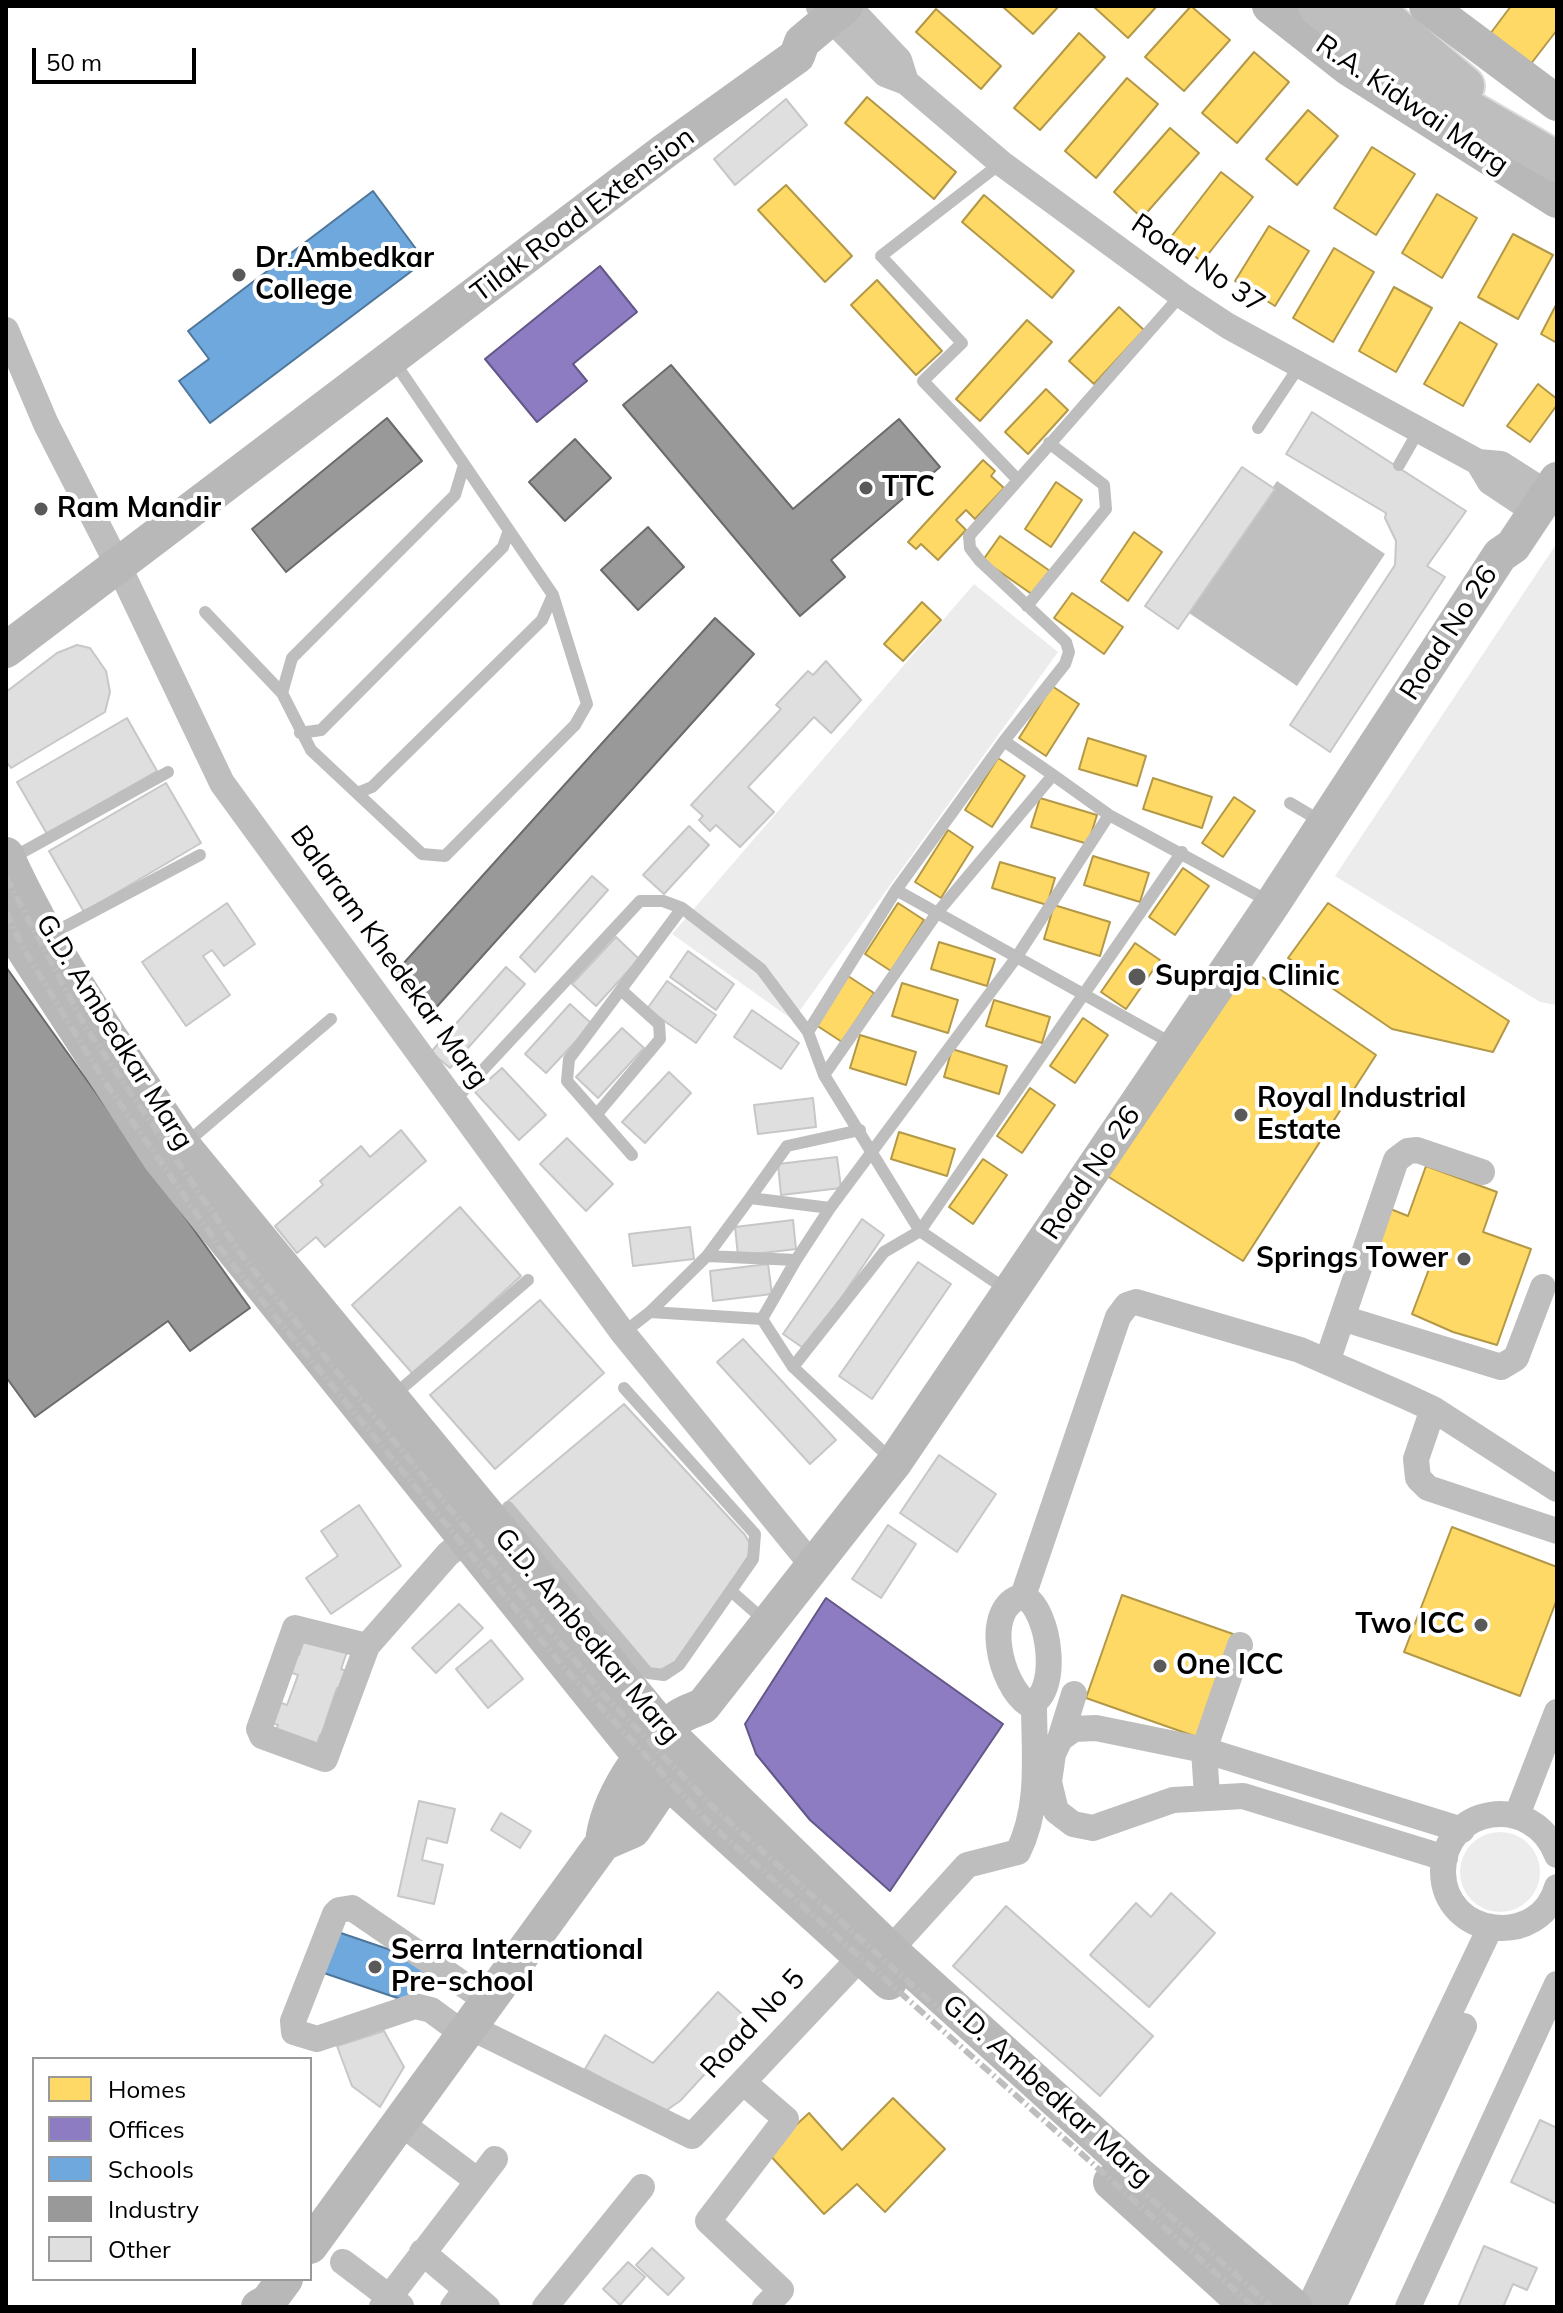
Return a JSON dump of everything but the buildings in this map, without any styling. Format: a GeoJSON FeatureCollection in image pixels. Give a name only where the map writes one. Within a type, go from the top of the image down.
{"type":"FeatureCollection","features":[{"type":"Feature","properties":{"kind":"main road","name":"R.A. Kidwai Marg"},"geometry":{"type":"LineString","coordinates":[[1270,6],[1349,68],[1557,200]]}},
{"type":"Feature","properties":{"kind":"main road"},"geometry":{"type":"LineString","coordinates":[[1318,6],[1375,56],[1557,162]]}},
{"type":"Feature","properties":{"kind":"main road"},"geometry":{"type":"LineString","coordinates":[[1369,6],[1462,85],[1557,139]]}},
{"type":"Feature","properties":{"kind":"main road"},"geometry":{"type":"LineString","coordinates":[[1427,6],[1557,103]]}},
{"type":"Feature","properties":{"kind":"main road","name":"Tilak Road Extension"},"geometry":{"type":"LineString","coordinates":[[6,650],[393,360],[666,150],[797,56],[802,42],[845,13]]}},
{"type":"Feature","properties":{"kind":"main road","name":"Road No 26"},"geometry":{"type":"LineString","coordinates":[[664,1755],[676,1718],[703,1706],[894,1463],[1273,903],[1500,555],[1513,546],[1557,457]]}},
{"type":"Feature","properties":{"kind":"main road","name":"G.D. Ambedkar Marg"},"geometry":{"type":"LineString","coordinates":[[7,859],[36,942],[172,1152],[479,1521],[664,1755],[1131,2184],[1249,2307]]}},
{"type":"Feature","properties":{"kind":"main road","name":"G.D. Ambedkar Marg"},"geometry":{"type":"LineString","coordinates":[[6,916],[36,942]]}},
{"type":"Feature","properties":{"kind":"main road","name":"G.D. Ambedkar Marg"},"geometry":{"type":"LineString","coordinates":[[274,1276],[389,1399],[479,1521],[538,1560],[664,1755]]}},
{"type":"Feature","properties":{"kind":"main road"},"geometry":{"type":"LineString","coordinates":[[312,2243],[402,2124],[603,1843],[605,1822],[664,1755]]}},
{"type":"Feature","properties":{"kind":"main road","name":"G.D. Ambedkar Marg"},"geometry":{"type":"LineString","coordinates":[[1131,2184],[1294,2307]]}},
{"type":"Feature","properties":{"kind":"main road"},"geometry":{"type":"LineString","coordinates":[[259,2307],[268,2302],[284,2281]]}},
{"type":"Feature","properties":{"kind":"street","name":"Road No 37"},"geometry":{"type":"LineString","coordinates":[[845,13],[899,60],[906,82],[1001,163],[1181,295],[1300,365],[1478,462],[1490,482],[1540,495]]}},
{"type":"Feature","properties":{"kind":"street","name":"Balaram Khedekar Marg"},"geometry":{"type":"LineString","coordinates":[[6,330],[46,424],[119,567],[222,783],[623,1333],[812,1565]]}},
{"type":"Feature","properties":{"kind":"street"},"geometry":{"type":"LineString","coordinates":[[1327,1362],[1396,1160],[1401,1154],[1417,1150],[1482,1172]]}},
{"type":"Feature","properties":{"kind":"street"},"geometry":{"type":"LineString","coordinates":[[1342,1318],[1501,1367],[1516,1358],[1543,1287]]}},
{"type":"Feature","properties":{"kind":"street"},"geometry":{"type":"LineString","coordinates":[[1023,1596],[1034,1601],[1039,1609],[1049,1651],[1043,1687],[1034,1703],[1022,1700],[1007,1677],[1000,1657],[998,1633],[1006,1607],[1023,1596],[1118,1317],[1127,1305],[1144,1303],[1300,1350],[1433,1409],[1557,1489]]}},
{"type":"Feature","properties":{"kind":"street"},"geometry":{"type":"LineString","coordinates":[[1433,1409],[1416,1459],[1418,1478],[1428,1488],[1557,1531]]}},
{"type":"Feature","properties":{"kind":"street"},"geometry":{"type":"LineString","coordinates":[[367,1646],[299,1628],[292,1631],[259,1729],[262,1736],[325,1759],[367,1646],[479,1521]]}},
{"type":"Feature","properties":{"kind":"street"},"geometry":{"type":"LineString","coordinates":[[1207,1796],[1204,1750],[1240,1645]]}},
{"type":"Feature","properties":{"kind":"street"},"geometry":{"type":"LineString","coordinates":[[1079,1695],[1067,1734],[1053,1754],[1049,1782],[1056,1811],[1073,1824],[1093,1828],[1173,1800],[1243,1796],[1445,1858]]}},
{"type":"Feature","properties":{"kind":"street","name":"Road No 5"},"geometry":{"type":"LineString","coordinates":[[475,2021],[692,2136],[876,1948],[967,1865],[1018,1852],[1030,1828],[1034,1807],[1034,1703]]}},
{"type":"Feature","properties":{"kind":"street"},"geometry":{"type":"LineString","coordinates":[[1517,1815],[1557,1712]]}},
{"type":"Feature","properties":{"kind":"street"},"geometry":{"type":"LineString","coordinates":[[1067,1734],[1096,1728],[1204,1750],[1462,1830]]}},
{"type":"Feature","properties":{"kind":"street"},"geometry":{"type":"LineString","coordinates":[[1292,1811],[1302,1780]]}},
{"type":"Feature","properties":{"kind":"street"},"geometry":{"type":"LineString","coordinates":[[1557,1855],[1541,1828],[1517,1815],[1488,1815],[1462,1830],[1445,1858],[1443,1875],[1448,1895],[1459,1911],[1475,1924],[1500,1928],[1530,1922],[1544,1911],[1557,1887]]}},
{"type":"Feature","properties":{"kind":"street"},"geometry":{"type":"LineString","coordinates":[[352,1908],[451,1976],[475,2021],[415,2006],[317,2039],[298,2035],[292,2027],[339,1910],[352,1908]]}},
{"type":"Feature","properties":{"kind":"street"},"geometry":{"type":"LineString","coordinates":[[1309,2307],[1500,1928]]}},
{"type":"Feature","properties":{"kind":"street"},"geometry":{"type":"LineString","coordinates":[[1333,2307],[1500,1928]]}},
{"type":"Feature","properties":{"kind":"street"},"geometry":{"type":"LineString","coordinates":[[431,2010],[451,1976]]}},
{"type":"Feature","properties":{"kind":"street"},"geometry":{"type":"LineString","coordinates":[[1408,2307],[1557,1984]]}},
{"type":"Feature","properties":{"kind":"street"},"geometry":{"type":"LineString","coordinates":[[743,2082],[786,2119],[708,2221],[781,2290],[765,2307]]}},
{"type":"Feature","properties":{"kind":"street"},"geometry":{"type":"LineString","coordinates":[[402,2124],[478,2181]]}},
{"type":"Feature","properties":{"kind":"street"},"geometry":{"type":"LineString","coordinates":[[343,2262],[391,2304],[422,2252],[495,2159]]}},
{"type":"Feature","properties":{"kind":"street"},"geometry":{"type":"LineString","coordinates":[[545,2307],[642,2187]]}},
{"type":"Feature","properties":{"kind":"street"},"geometry":{"type":"LineString","coordinates":[[422,2252],[460,2298],[487,2307]]}},
{"type":"Feature","properties":{"kind":"lane"},"geometry":{"type":"LineString","coordinates":[[1001,163],[881,256],[962,343],[923,381],[1017,479]]}},
{"type":"Feature","properties":{"kind":"lane"},"geometry":{"type":"LineString","coordinates":[[808,1032],[896,890],[1004,741],[1065,664],[1069,652],[1066,642],[970,548],[969,536],[1181,295]]}},
{"type":"Feature","properties":{"kind":"lane"},"geometry":{"type":"LineString","coordinates":[[205,612],[282,693],[311,750],[422,854],[445,856],[575,725],[587,704],[553,595],[393,360]]}},
{"type":"Feature","properties":{"kind":"lane"},"geometry":{"type":"LineString","coordinates":[[1258,428],[1300,365]]}},
{"type":"Feature","properties":{"kind":"lane"},"geometry":{"type":"LineString","coordinates":[[1399,465],[1419,430]]}},
{"type":"Feature","properties":{"kind":"lane"},"geometry":{"type":"LineString","coordinates":[[1027,606],[1106,509],[1104,485],[1049,443]]}},
{"type":"Feature","properties":{"kind":"lane"},"geometry":{"type":"LineString","coordinates":[[282,693],[292,658],[455,495],[464,465]]}},
{"type":"Feature","properties":{"kind":"lane"},"geometry":{"type":"LineString","coordinates":[[300,733],[321,730],[503,547],[509,530]]}},
{"type":"Feature","properties":{"kind":"lane"},"geometry":{"type":"LineString","coordinates":[[357,793],[372,787],[542,620],[553,595]]}},
{"type":"Feature","properties":{"kind":"lane"},"geometry":{"type":"LineString","coordinates":[[1004,741],[1109,815],[1273,903]]}},
{"type":"Feature","properties":{"kind":"lane"},"geometry":{"type":"LineString","coordinates":[[7,859],[168,772]]}},
{"type":"Feature","properties":{"kind":"lane"},"geometry":{"type":"LineString","coordinates":[[824,1075],[937,913],[1053,775]]}},
{"type":"Feature","properties":{"kind":"lane"},"geometry":{"type":"LineString","coordinates":[[1290,803],[1324,824]]}},
{"type":"Feature","properties":{"kind":"lane"},"geometry":{"type":"LineString","coordinates":[[762,1319],[830,1208],[1016,958],[1109,815]]}},
{"type":"Feature","properties":{"kind":"lane"},"geometry":{"type":"LineString","coordinates":[[793,1367],[884,1252],[920,1231],[1182,852]]}},
{"type":"Feature","properties":{"kind":"lane"},"geometry":{"type":"LineString","coordinates":[[36,942],[200,855]]}},
{"type":"Feature","properties":{"kind":"lane"},"geometry":{"type":"LineString","coordinates":[[896,890],[1177,1045]]}},
{"type":"Feature","properties":{"kind":"lane"},"geometry":{"type":"LineString","coordinates":[[454,1101],[640,901],[663,901],[682,908],[761,969],[808,1032],[824,1075],[873,1149],[920,1231],[1010,1292]]}},
{"type":"Feature","properties":{"kind":"lane"},"geometry":{"type":"LineString","coordinates":[[632,1155],[567,1081],[567,1068],[569,1059],[682,908]]}},
{"type":"Feature","properties":{"kind":"lane"},"geometry":{"type":"LineString","coordinates":[[597,1114],[660,1039],[659,1024],[621,990]]}},
{"type":"Feature","properties":{"kind":"lane"},"geometry":{"type":"LineString","coordinates":[[172,1152],[331,1019]]}},
{"type":"Feature","properties":{"kind":"lane"},"geometry":{"type":"LineString","coordinates":[[623,1333],[650,1312],[707,1256],[787,1146],[860,1130]]}},
{"type":"Feature","properties":{"kind":"lane"},"geometry":{"type":"LineString","coordinates":[[750,1198],[830,1208]]}},
{"type":"Feature","properties":{"kind":"lane"},"geometry":{"type":"LineString","coordinates":[[707,1256],[796,1260]]}},
{"type":"Feature","properties":{"kind":"lane"},"geometry":{"type":"LineString","coordinates":[[389,1399],[528,1280]]}},
{"type":"Feature","properties":{"kind":"lane"},"geometry":{"type":"LineString","coordinates":[[650,1312],[762,1319]]}},
{"type":"Feature","properties":{"kind":"lane"},"geometry":{"type":"LineString","coordinates":[[762,1319],[793,1367],[894,1463]]}},
{"type":"Feature","properties":{"kind":"lane"},"geometry":{"type":"LineString","coordinates":[[538,1560],[648,1673],[664,1675],[679,1665],[753,1559],[755,1534],[624,1388]]}},
{"type":"Feature","properties":{"kind":"lane"},"geometry":{"type":"LineString","coordinates":[[681,1451],[702,1429]]}},
{"type":"Feature","properties":{"kind":"lane"},"geometry":{"type":"LineString","coordinates":[[731,1591],[766,1622]]}},
{"type":"Feature","properties":{"kind":"shaded area"},"geometry":{"type":"Polygon","coordinates":[[[1277,481],[1385,554],[1297,686],[1189,613],[1277,481]]]}},
{"type":"Feature","properties":{"kind":"shaded area"},"geometry":{"type":"Polygon","coordinates":[[[1557,543],[1557,1005],[1540,1002],[1335,876],[1557,543]]]}},
{"type":"Feature","properties":{"kind":"shaded area"},"geometry":{"type":"Polygon","coordinates":[[[974,584],[1058,652],[793,1020],[672,934],[974,584]]]}},
{"type":"Feature","properties":{"kind":"shaded area"},"geometry":{"type":"Polygon","coordinates":[[[1500,1832],[1528,1844],[1540,1872],[1528,1900],[1500,1912],[1472,1900],[1460,1872],[1472,1844],[1500,1832]]]}},
{"type":"Feature","properties":{"kind":"railway"},"geometry":{"type":"LineString","coordinates":[[6,877],[86,1028],[246,1261],[601,1692],[713,1807],[1272,2307]]}},
{"type":"Feature","properties":{"kind":"railway"},"geometry":{"type":"LineString","coordinates":[[6,912],[23,948],[103,1079],[228,1259],[566,1670],[707,1821],[1254,2307]]}},
{"type":"Feature","properties":{"kind":"place","name":"Dr.Ambedkar College"},"geometry":{"type":"Point","coordinates":[239,275]}},
{"type":"Feature","properties":{"kind":"place","name":"TTC"},"geometry":{"type":"Point","coordinates":[866,488]}},
{"type":"Feature","properties":{"kind":"place","name":"Ram Mandir"},"geometry":{"type":"Point","coordinates":[41,509]}},
{"type":"Feature","properties":{"kind":"place","name":"Supraja Clinic"},"geometry":{"type":"Point","coordinates":[1137,977]}},
{"type":"Feature","properties":{"kind":"place","name":"Royal Industrial Estate"},"geometry":{"type":"Point","coordinates":[1241,1115]}},
{"type":"Feature","properties":{"kind":"place","name":"Springs Tower"},"geometry":{"type":"Point","coordinates":[1464,1259]}},
{"type":"Feature","properties":{"kind":"place","name":"Two ICC"},"geometry":{"type":"Point","coordinates":[1481,1625]}},
{"type":"Feature","properties":{"kind":"place","name":"One ICC"},"geometry":{"type":"Point","coordinates":[1160,1666]}},
{"type":"Feature","properties":{"kind":"place","name":"Serra International Pre-school"},"geometry":{"type":"Point","coordinates":[375,1967]}}]}
